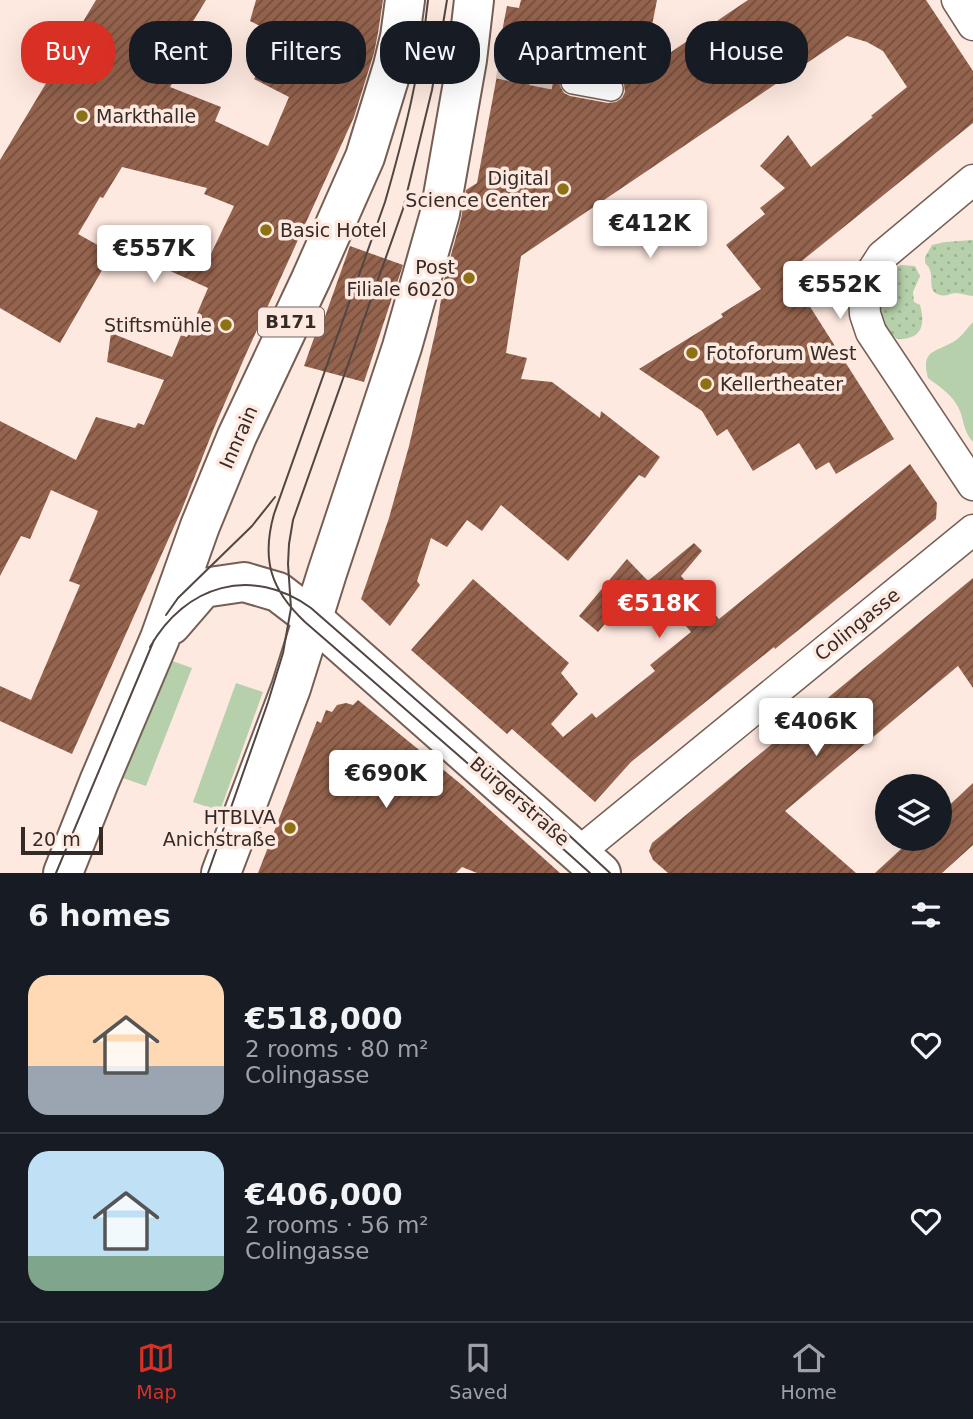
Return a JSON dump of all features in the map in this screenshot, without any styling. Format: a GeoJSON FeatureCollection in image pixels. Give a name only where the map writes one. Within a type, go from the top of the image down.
{"type":"FeatureCollection","features":[{"type":"Feature","properties":{"kind":"main road","name":"Innrain"},"geometry":{"type":"LineString","coordinates":[[63,873],[160,638],[237,436],[365,157],[393,66],[405,0]]}},
{"type":"Feature","properties":{"kind":"main road"},"geometry":{"type":"LineString","coordinates":[[221,873],[280,720],[402,348],[440,213],[467,60],[474,0]]}},
{"type":"Feature","properties":{"kind":"main road","name":"Bürgerstraße"},"geometry":{"type":"LineString","coordinates":[[160,638],[203,588],[244,582],[278,592],[312,618],[590,862]]}},
{"type":"Feature","properties":{"kind":"street"},"geometry":{"type":"LineString","coordinates":[[957,0],[973,25]]}},
{"type":"Feature","properties":{"kind":"street"},"geometry":{"type":"LineString","coordinates":[[584,84],[611,89]]}},
{"type":"Feature","properties":{"kind":"street"},"geometry":{"type":"LineString","coordinates":[[971,475],[871,332],[865,314],[864,294],[869,276],[882,256],[973,180]]}},
{"type":"Feature","properties":{"kind":"street","name":"Colingasse"},"geometry":{"type":"LineString","coordinates":[[590,862],[973,530]]}},
{"type":"Feature","properties":{"kind":"green space"},"geometry":{"type":"Polygon","coordinates":[[[973,240],[973,296],[935,293],[931,272],[925,263],[925,257],[932,245],[973,240]]]}},
{"type":"Feature","properties":{"kind":"green space"},"geometry":{"type":"Polygon","coordinates":[[[901,265],[915,266],[920,276],[913,292],[914,302],[920,305],[922,325],[912,337],[897,339],[884,325],[881,301],[887,277],[901,265]]]}},
{"type":"Feature","properties":{"kind":"green space"},"geometry":{"type":"Polygon","coordinates":[[[973,322],[973,442],[954,401],[928,378],[926,363],[930,354],[956,340],[973,322]]]}},
{"type":"Feature","properties":{"kind":"green space"},"geometry":{"type":"Polygon","coordinates":[[[167,659],[192,668],[146,786],[120,777],[167,659]]]}},
{"type":"Feature","properties":{"kind":"green space"},"geometry":{"type":"Polygon","coordinates":[[[236,683],[263,692],[220,811],[193,802],[236,683]]]}},
{"type":"Feature","properties":{"kind":"building"},"geometry":{"type":"Polygon","coordinates":[[[96,0],[206,0],[193,21],[129,21],[129,84],[172,84],[170,87],[221,107],[215,121],[268,146],[289,97],[264,84],[364,84],[354,117],[246,354],[182,509],[72,754],[0,721],[0,686],[31,700],[80,585],[69,581],[98,511],[51,490],[30,539],[21,536],[0,576],[0,421],[76,460],[96,417],[135,428],[138,423],[144,425],[164,380],[107,362],[111,333],[172,357],[181,335],[187,337],[208,288],[139,257],[150,234],[208,260],[234,206],[204,194],[207,188],[122,167],[78,234],[112,253],[60,343],[0,308],[0,160],[46,84],[115,84],[115,21],[83,21],[96,0]]]}},
{"type":"Feature","properties":{"kind":"building"},"geometry":{"type":"Polygon","coordinates":[[[256,0],[383,0],[374,53],[366,79],[366,21],[250,21],[256,0]]]}},
{"type":"Feature","properties":{"kind":"building"},"geometry":{"type":"Polygon","coordinates":[[[521,0],[657,0],[653,21],[504,21],[507,6],[519,8],[521,0]]]}},
{"type":"Feature","properties":{"kind":"building"},"geometry":{"type":"Polygon","coordinates":[[[748,0],[926,0],[973,71],[973,123],[788,272],[894,439],[836,474],[829,462],[816,470],[799,443],[753,471],[727,429],[717,436],[702,411],[639,369],[723,317],[721,314],[761,289],[726,245],[765,214],[760,208],[785,188],[760,166],[788,135],[811,167],[907,87],[883,51],[867,42],[847,36],[808,62],[808,21],[717,21],[748,0]]]}},
{"type":"Feature","properties":{"kind":"building"},"geometry":{"type":"Polygon","coordinates":[[[685,43],[685,84],[776,84],[521,256],[506,353],[527,358],[521,379],[552,382],[600,418],[601,411],[660,457],[645,478],[639,475],[568,561],[501,505],[482,531],[467,520],[447,547],[431,538],[417,581],[420,585],[390,626],[361,599],[389,518],[409,446],[466,190],[477,183],[495,84],[560,84],[564,93],[570,96],[616,102],[625,92],[623,84],[671,84],[671,52],[685,43]]]}},
{"type":"Feature","properties":{"kind":"building"},"geometry":{"type":"Polygon","coordinates":[[[350,246],[403,265],[364,382],[304,366],[319,324],[322,325],[350,246]]]}},
{"type":"Feature","properties":{"kind":"building"},"geometry":{"type":"Polygon","coordinates":[[[910,464],[937,503],[936,519],[631,762],[595,802],[512,729],[507,734],[411,650],[473,579],[569,663],[561,673],[578,694],[551,724],[563,737],[592,713],[596,718],[655,671],[650,665],[691,632],[662,597],[645,617],[626,599],[598,632],[579,616],[627,559],[648,581],[694,543],[702,551],[681,576],[719,619],[910,464]]]}},
{"type":"Feature","properties":{"kind":"building"},"geometry":{"type":"Polygon","coordinates":[[[973,578],[973,688],[958,666],[785,811],[856,873],[668,873],[653,860],[649,851],[652,843],[973,578]]]}},
{"type":"Feature","properties":{"kind":"building"},"geometry":{"type":"Polygon","coordinates":[[[358,700],[462,785],[560,873],[477,873],[462,867],[456,873],[258,873],[317,721],[321,723],[326,710],[332,712],[337,705],[353,705],[358,700]]]}},
{"type":"Feature","properties":{"kind":"building"},"geometry":{"type":"Polygon","coordinates":[[[973,783],[973,845],[942,873],[875,873],[899,851],[952,851],[952,803],[973,783]]]}},
{"type":"Feature","properties":{"kind":"tram line"},"geometry":{"type":"LineString","coordinates":[[428,0],[411,102],[385,202],[274,514],[270,531],[269,560],[277,586],[293,610],[305,622],[590,873]]}},
{"type":"Feature","properties":{"kind":"tram line"},"geometry":{"type":"LineString","coordinates":[[208,873],[283,653],[291,608],[288,564],[293,520],[403,209],[432,90],[447,0]]}},
{"type":"Feature","properties":{"kind":"tram line"},"geometry":{"type":"LineString","coordinates":[[166,615],[178,598],[252,526],[275,497]]}},
{"type":"Feature","properties":{"kind":"tram line"},"geometry":{"type":"LineString","coordinates":[[150,647],[182,609],[201,596],[222,588],[243,585],[266,587],[289,595],[311,608],[532,801],[610,873]]}},
{"type":"Feature","properties":{"kind":"tram line"},"geometry":{"type":"LineString","coordinates":[[56,873],[154,640]]}},
{"type":"Feature","properties":{"kind":"place","name":"Markthalle"},"geometry":{"type":"Point","coordinates":[82,116]}},
{"type":"Feature","properties":{"kind":"place","name":"Digital Science Center"},"geometry":{"type":"Point","coordinates":[563,189]}},
{"type":"Feature","properties":{"kind":"place","name":"Basic Hotel"},"geometry":{"type":"Point","coordinates":[266,230]}},
{"type":"Feature","properties":{"kind":"place","name":"Post Filiale 6020"},"geometry":{"type":"Point","coordinates":[469,278]}},
{"type":"Feature","properties":{"kind":"place","name":"Stiftsmühle"},"geometry":{"type":"Point","coordinates":[226,325]}},
{"type":"Feature","properties":{"kind":"place","name":"Fotoforum West"},"geometry":{"type":"Point","coordinates":[692,353]}},
{"type":"Feature","properties":{"kind":"place","name":"Kellertheater"},"geometry":{"type":"Point","coordinates":[706,384]}},
{"type":"Feature","properties":{"kind":"place","name":"HTBLVA Anichstraße"},"geometry":{"type":"Point","coordinates":[290,828]}}]}
